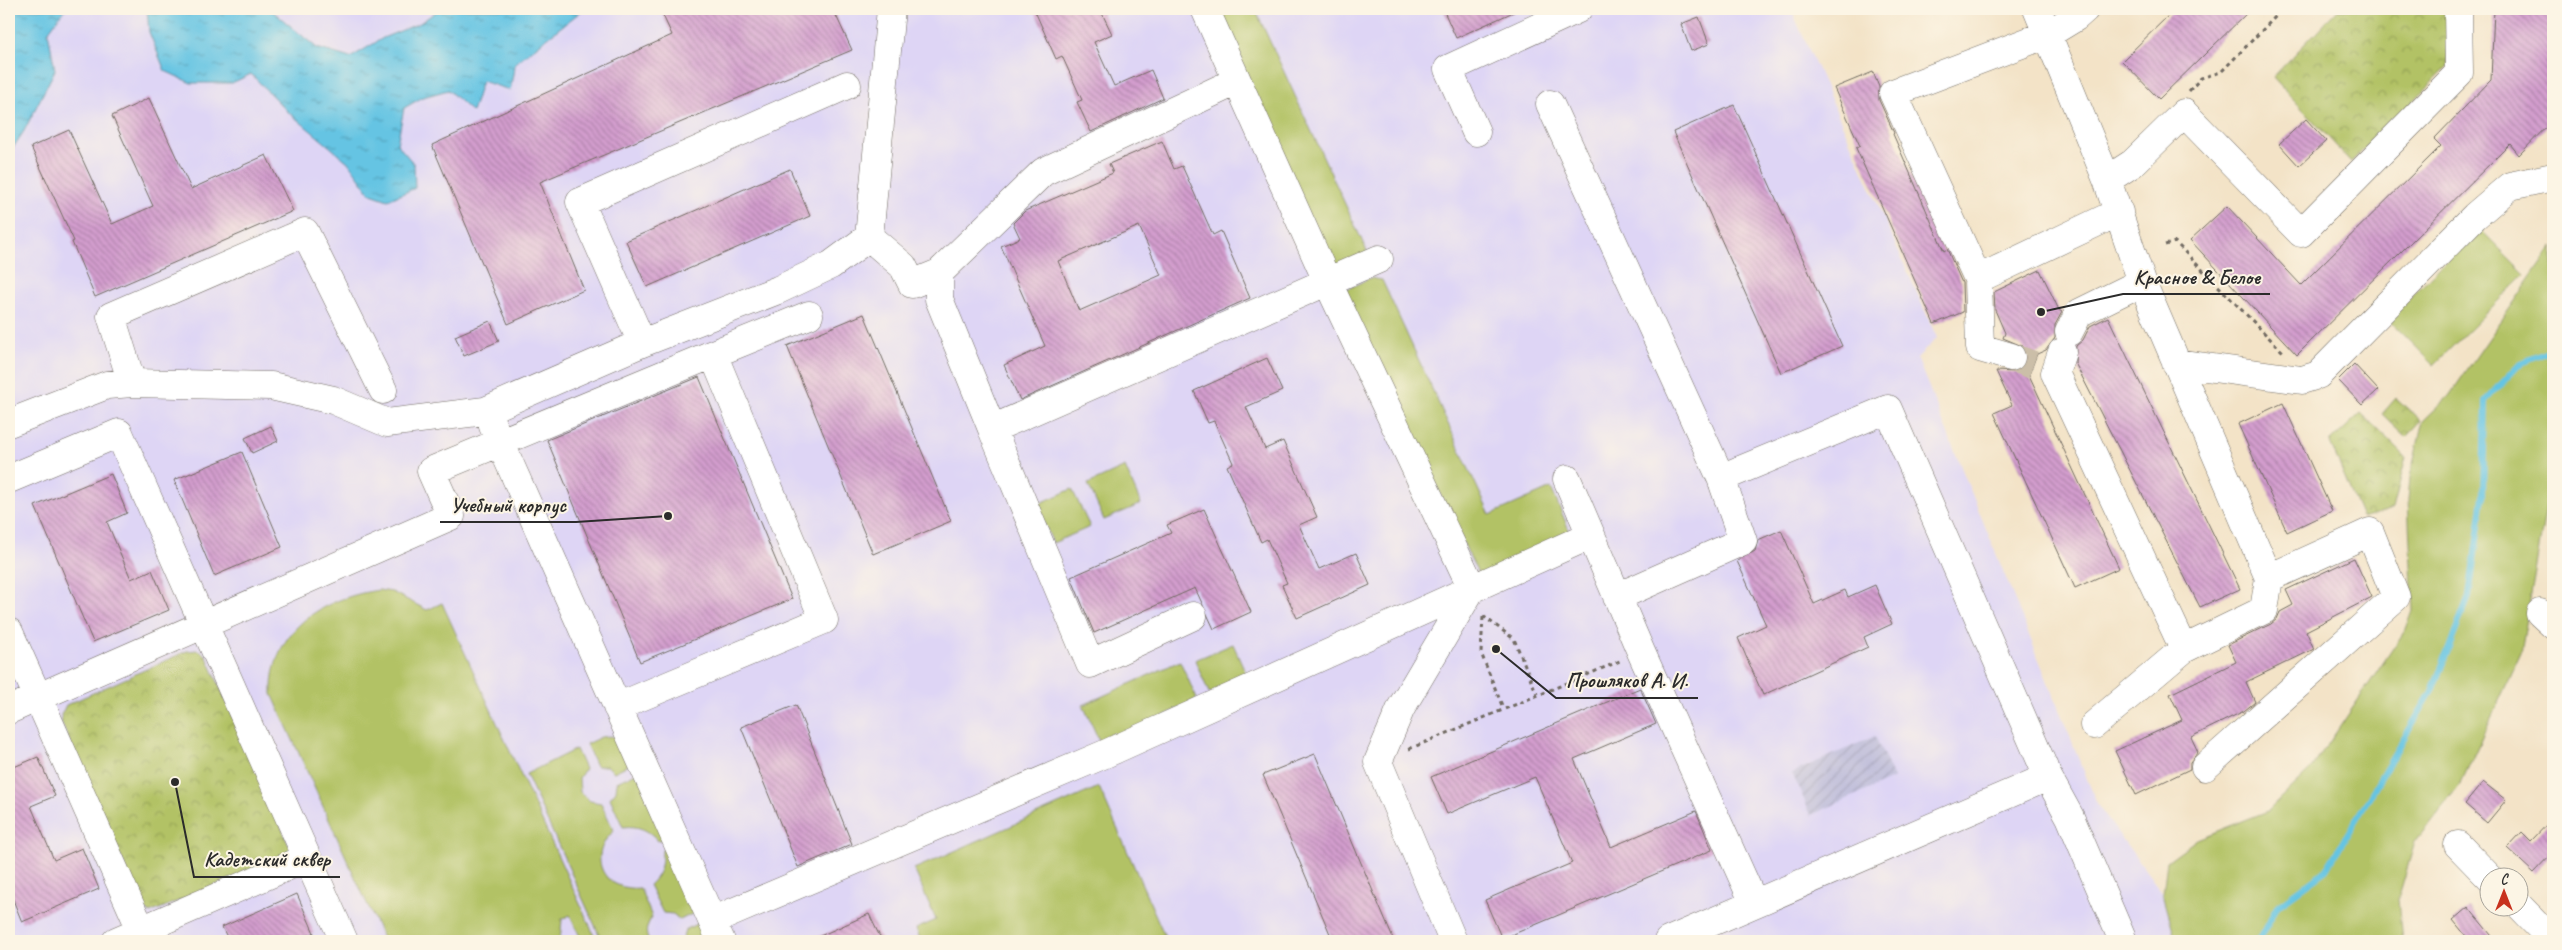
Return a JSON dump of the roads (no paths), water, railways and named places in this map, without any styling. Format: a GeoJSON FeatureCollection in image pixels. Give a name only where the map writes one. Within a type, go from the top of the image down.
{"type":"FeatureCollection","features":[{"type":"Feature","properties":{"kind":"street"},"geometry":{"type":"LineString","coordinates":[[9,423],[107,385],[132,383],[271,386],[333,400],[388,423],[485,411],[642,343],[813,274],[831,265],[869,237],[891,9]]}},
{"type":"Feature","properties":{"kind":"street"},"geometry":{"type":"LineString","coordinates":[[1205,9],[1328,283],[1472,588]]}},
{"type":"Feature","properties":{"kind":"street"},"geometry":{"type":"LineString","coordinates":[[1476,132],[1448,69],[1578,9]]}},
{"type":"Feature","properties":{"kind":"street"},"geometry":{"type":"LineString","coordinates":[[2037,9],[2119,212],[2142,282],[2269,578],[2264,610],[2184,649],[2094,725]]}},
{"type":"Feature","properties":{"kind":"street"},"geometry":{"type":"LineString","coordinates":[[2046,356],[1980,348],[1978,279],[1893,93],[2048,34],[2076,17],[2085,9]]}},
{"type":"Feature","properties":{"kind":"street"},"geometry":{"type":"LineString","coordinates":[[2106,180],[2133,163],[2184,113],[2301,233],[2459,73],[2458,9]]}},
{"type":"Feature","properties":{"kind":"street"},"geometry":{"type":"LineString","coordinates":[[869,237],[903,266],[912,284],[939,273],[1043,172],[1237,80]]}},
{"type":"Feature","properties":{"kind":"street"},"geometry":{"type":"LineString","coordinates":[[642,343],[580,202],[847,86]]}},
{"type":"Feature","properties":{"kind":"street"},"geometry":{"type":"LineString","coordinates":[[1550,104],[1721,478],[1744,541],[1618,597]]}},
{"type":"Feature","properties":{"kind":"street"},"geometry":{"type":"LineString","coordinates":[[2176,363],[2302,380],[2318,375],[2475,216],[2510,186],[2553,177]]}},
{"type":"Feature","properties":{"kind":"street"},"geometry":{"type":"LineString","coordinates":[[1978,279],[2119,212]]}},
{"type":"Feature","properties":{"kind":"street"},"geometry":{"type":"LineString","coordinates":[[132,383],[111,316],[305,232],[383,390]]}},
{"type":"Feature","properties":{"kind":"street"},"geometry":{"type":"LineString","coordinates":[[992,429],[1379,260]]}},
{"type":"Feature","properties":{"kind":"street"},"geometry":{"type":"LineString","coordinates":[[939,273],[939,299],[1090,664],[1193,616]]}},
{"type":"Feature","properties":{"kind":"street"},"geometry":{"type":"LineString","coordinates":[[2046,356],[2079,313],[2142,282]]}},
{"type":"Feature","properties":{"kind":"street"},"geometry":{"type":"LineString","coordinates":[[9,710],[451,516],[431,471],[809,315]]}},
{"type":"Feature","properties":{"kind":"street"},"geometry":{"type":"LineString","coordinates":[[617,707],[824,620],[713,354]]}},
{"type":"Feature","properties":{"kind":"street"},"geometry":{"type":"LineString","coordinates":[[2046,356],[2184,649]]}},
{"type":"Feature","properties":{"kind":"street"},"geometry":{"type":"LineString","coordinates":[[1721,478],[1888,409],[2048,777],[2070,817],[2123,941]]}},
{"type":"Feature","properties":{"kind":"street"},"geometry":{"type":"LineString","coordinates":[[485,411],[501,443],[717,931],[1591,535]]}},
{"type":"Feature","properties":{"kind":"street"},"geometry":{"type":"LineString","coordinates":[[9,479],[119,433],[344,941]]}},
{"type":"Feature","properties":{"kind":"street"},"geometry":{"type":"LineString","coordinates":[[1567,479],[1754,903]]}},
{"type":"Feature","properties":{"kind":"street"},"geometry":{"type":"LineString","coordinates":[[2205,767],[2396,597],[2370,532],[2269,578]]}},
{"type":"Feature","properties":{"kind":"street"},"geometry":{"type":"LineString","coordinates":[[1453,941],[1378,762],[1401,708],[1472,588]]}},
{"type":"Feature","properties":{"kind":"street"},"geometry":{"type":"LineString","coordinates":[[9,632],[143,936]]}},
{"type":"Feature","properties":{"kind":"street"},"geometry":{"type":"LineString","coordinates":[[1668,941],[2048,777]]}},
{"type":"Feature","properties":{"kind":"street"},"geometry":{"type":"LineString","coordinates":[[2458,845],[2480,868]]}},
{"type":"Feature","properties":{"kind":"street"},"geometry":{"type":"LineString","coordinates":[[116,941],[143,936],[307,858]]}},
{"type":"Feature","properties":{"kind":"street"},"geometry":{"type":"LineString","coordinates":[[2530,917],[2553,940]]}},
{"type":"Feature","properties":{"kind":"water"},"geometry":{"type":"Polygon","coordinates":[[[9,9],[65,9],[48,32],[55,70],[24,131],[9,154],[9,9]]]}},
{"type":"Feature","properties":{"kind":"water"},"geometry":{"type":"Polygon","coordinates":[[[147,9],[270,9],[317,48],[350,58],[383,38],[420,23],[440,9],[584,9],[515,63],[510,90],[482,81],[472,112],[448,90],[423,97],[404,108],[397,144],[414,164],[415,188],[388,200],[371,194],[348,162],[286,110],[251,74],[232,83],[191,83],[165,71],[149,32],[147,9]]]}},
{"type":"Feature","properties":{"kind":"waterway"},"geometry":{"type":"LineString","coordinates":[[2258,941],[2278,905],[2326,870],[2432,691],[2469,597],[2483,497],[2485,401],[2521,363],[2553,350]]}},
{"type":"Feature","properties":{"kind":"tunnel"},"geometry":{"type":"LineString","coordinates":[[2011,357],[2033,365]]}},
{"type":"Feature","properties":{"kind":"place","name":"Красное & Белое"},"geometry":{"type":"Point","coordinates":[2041,312]}},
{"type":"Feature","properties":{"kind":"place","name":"Учебный корпус"},"geometry":{"type":"Point","coordinates":[668,516]}},
{"type":"Feature","properties":{"kind":"place","name":"Прошляков А. И."},"geometry":{"type":"Point","coordinates":[1496,649]}},
{"type":"Feature","properties":{"kind":"place","name":"Кадетский сквер"},"geometry":{"type":"Point","coordinates":[175,782]}}]}
